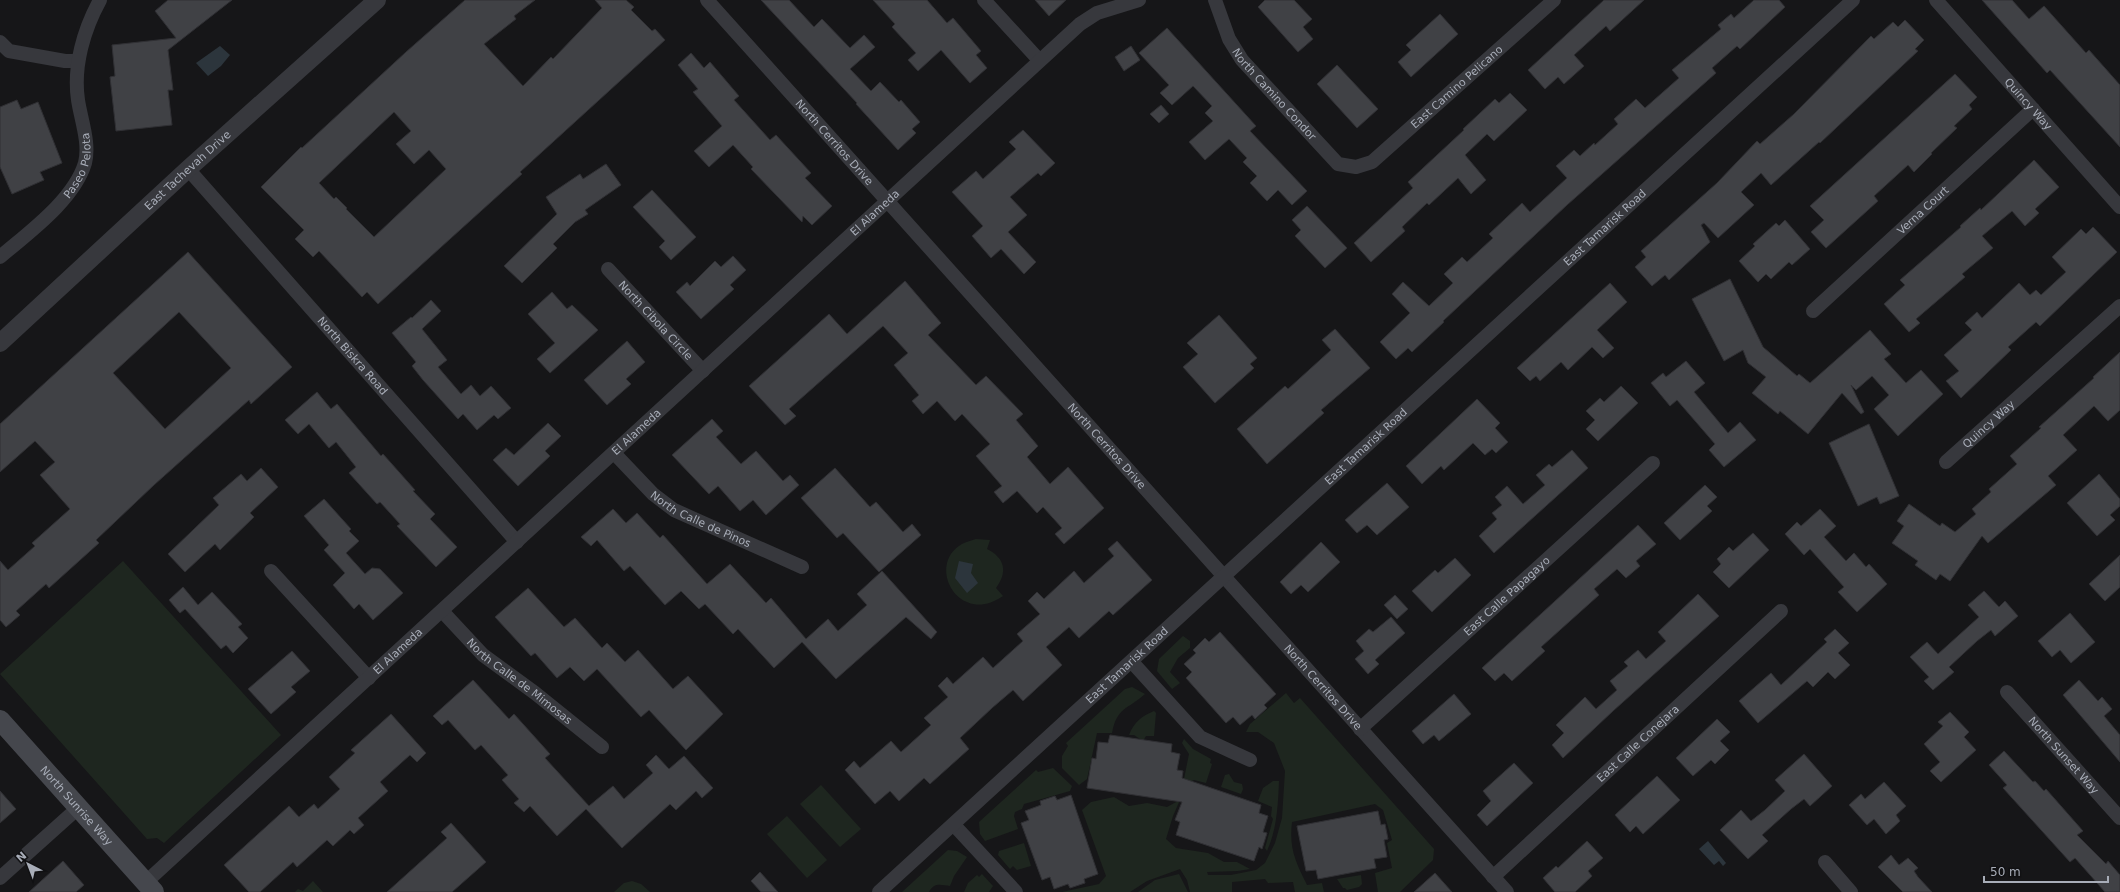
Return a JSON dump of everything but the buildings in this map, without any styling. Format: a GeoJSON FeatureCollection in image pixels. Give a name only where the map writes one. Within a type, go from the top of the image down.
{"type":"FeatureCollection","features":[{"type":"Feature","properties":{"kind":"main road","name":"North Sunrise Way"},"geometry":{"type":"LineString","coordinates":[[0,720],[150,887]]}},
{"type":"Feature","properties":{"kind":"street","name":"Paseo Pelota"},"geometry":{"type":"LineString","coordinates":[[0,258],[65,198],[78,180],[85,164],[87,152],[78,97],[78,61],[84,38],[100,0]]}},
{"type":"Feature","properties":{"kind":"street","name":"East Tachevah Drive"},"geometry":{"type":"LineString","coordinates":[[0,342],[188,169],[376,0]]}},
{"type":"Feature","properties":{"kind":"street","name":"North Cerritos Drive"},"geometry":{"type":"LineString","coordinates":[[708,0],[1507,892]]}},
{"type":"Feature","properties":{"kind":"street"},"geometry":{"type":"LineString","coordinates":[[984,0],[1039,60]]}},
{"type":"Feature","properties":{"kind":"street","name":"El Alameda"},"geometry":{"type":"LineString","coordinates":[[150,887],[368,678],[888,201],[1039,60],[1080,24],[1091,17],[1139,0]]}},
{"type":"Feature","properties":{"kind":"street","name":"North Camino Condor"},"geometry":{"type":"LineString","coordinates":[[1215,0],[1229,39],[1242,60],[1338,164],[1356,167]]}},
{"type":"Feature","properties":{"kind":"street","name":"East Camino Pelicano"},"geometry":{"type":"LineString","coordinates":[[1356,167],[1372,162],[1554,0]]}},
{"type":"Feature","properties":{"kind":"street","name":"East Tamarisk Road"},"geometry":{"type":"LineString","coordinates":[[879,892],[1132,662],[1853,0]]}},
{"type":"Feature","properties":{"kind":"street","name":"Quincy Way"},"geometry":{"type":"LineString","coordinates":[[1936,0],[2120,207]]}},
{"type":"Feature","properties":{"kind":"street"},"geometry":{"type":"LineString","coordinates":[[0,42],[9,51],[65,61],[78,61]]}},
{"type":"Feature","properties":{"kind":"street","name":"Verna Court"},"geometry":{"type":"LineString","coordinates":[[1813,311],[2033,109]]}},
{"type":"Feature","properties":{"kind":"street","name":"North Biskra Road"},"geometry":{"type":"LineString","coordinates":[[188,169],[517,542]]}},
{"type":"Feature","properties":{"kind":"street","name":"North Cibola Circle"},"geometry":{"type":"LineString","coordinates":[[608,269],[703,371]]}},
{"type":"Feature","properties":{"kind":"street","name":"Quincy Way"},"geometry":{"type":"LineString","coordinates":[[1946,462],[2120,306]]}},
{"type":"Feature","properties":{"kind":"street","name":"North Calle de Pinos"},"geometry":{"type":"LineString","coordinates":[[614,453],[653,494],[674,510],[802,567]]}},
{"type":"Feature","properties":{"kind":"street","name":"East Calle Papagayo"},"geometry":{"type":"LineString","coordinates":[[1360,729],[1653,463]]}},
{"type":"Feature","properties":{"kind":"street"},"geometry":{"type":"LineString","coordinates":[[271,570],[368,678]]}},
{"type":"Feature","properties":{"kind":"street","name":"North Calle de Mimosas"},"geometry":{"type":"LineString","coordinates":[[442,610],[483,655],[535,693],[602,747]]}},
{"type":"Feature","properties":{"kind":"street","name":"East Calle Conejara"},"geometry":{"type":"LineString","coordinates":[[1494,877],[1781,610]]}},
{"type":"Feature","properties":{"kind":"street"},"geometry":{"type":"LineString","coordinates":[[1132,662],[1200,736],[1250,760]]}},
{"type":"Feature","properties":{"kind":"street","name":"North Sunset Way"},"geometry":{"type":"LineString","coordinates":[[2007,692],[2120,818]]}},
{"type":"Feature","properties":{"kind":"street"},"geometry":{"type":"LineString","coordinates":[[0,878],[78,808]]}},
{"type":"Feature","properties":{"kind":"street"},"geometry":{"type":"LineString","coordinates":[[954,825],[1016,892]]}},
{"type":"Feature","properties":{"kind":"street"},"geometry":{"type":"LineString","coordinates":[[1825,862],[1851,892]]}},
{"type":"Feature","properties":{"kind":"shaded area"},"geometry":{"type":"Polygon","coordinates":[[[220,46],[230,55],[221,66],[208,76],[196,63],[220,46]]]}},
{"type":"Feature","properties":{"kind":"shaded area"},"geometry":{"type":"Polygon","coordinates":[[[976,539],[990,540],[987,549],[998,557],[1003,566],[1002,576],[996,588],[1003,596],[987,604],[973,604],[961,599],[952,590],[947,578],[947,565],[951,554],[962,544],[976,539]]]}},
{"type":"Feature","properties":{"kind":"shaded area"},"geometry":{"type":"Polygon","coordinates":[[[123,561],[281,735],[164,843],[157,838],[147,839],[0,674],[123,561]]]}},
{"type":"Feature","properties":{"kind":"shaded area"},"geometry":{"type":"Polygon","coordinates":[[[959,561],[973,564],[971,573],[978,583],[967,593],[955,578],[959,561]]]}},
{"type":"Feature","properties":{"kind":"shaded area"},"geometry":{"type":"Polygon","coordinates":[[[1183,636],[1190,641],[1190,648],[1178,658],[1170,672],[1180,683],[1172,689],[1157,671],[1159,659],[1183,636]]]}},
{"type":"Feature","properties":{"kind":"shaded area"},"geometry":{"type":"Polygon","coordinates":[[[1132,687],[1145,694],[1120,713],[1112,733],[1097,733],[1087,779],[1079,785],[1062,768],[1062,756],[1068,746],[1066,743],[1125,689],[1132,687]]]}},
{"type":"Feature","properties":{"kind":"shaded area"},"geometry":{"type":"Polygon","coordinates":[[[1286,693],[1294,703],[1300,698],[1434,849],[1433,860],[1400,892],[1378,892],[1375,873],[1392,868],[1387,843],[1392,840],[1383,810],[1375,804],[1292,822],[1292,847],[1299,869],[1307,885],[1322,883],[1324,892],[1295,892],[1293,882],[1268,883],[1265,879],[1232,882],[1232,892],[1190,892],[1187,880],[1180,869],[1147,881],[1130,892],[1062,892],[1099,884],[1106,876],[1082,810],[1091,802],[1114,797],[1129,806],[1147,803],[1167,807],[1180,800],[1166,839],[1176,848],[1208,853],[1224,862],[1237,862],[1250,869],[1207,872],[1208,875],[1231,875],[1256,870],[1265,863],[1275,843],[1282,818],[1285,771],[1274,743],[1258,732],[1246,732],[1250,724],[1286,693]]]}},
{"type":"Feature","properties":{"kind":"shaded area"},"geometry":{"type":"Polygon","coordinates":[[[1154,711],[1156,713],[1154,736],[1146,736],[1143,741],[1134,735],[1129,735],[1133,726],[1139,720],[1154,711]]]}},
{"type":"Feature","properties":{"kind":"shaded area"},"geometry":{"type":"Polygon","coordinates":[[[1184,739],[1193,749],[1211,759],[1210,763],[1212,764],[1206,783],[1194,780],[1190,782],[1184,779],[1189,754],[1182,743],[1184,739]]]}},
{"type":"Feature","properties":{"kind":"shaded area"},"geometry":{"type":"Polygon","coordinates":[[[1053,768],[1072,786],[1070,791],[1024,804],[1022,809],[1015,812],[1014,816],[1018,829],[985,841],[980,834],[979,822],[1036,770],[1038,772],[1053,768]]]}},
{"type":"Feature","properties":{"kind":"shaded area"},"geometry":{"type":"Polygon","coordinates":[[[1229,774],[1234,782],[1242,784],[1243,789],[1241,794],[1221,787],[1225,775],[1229,774]]]}},
{"type":"Feature","properties":{"kind":"shaded area"},"geometry":{"type":"Polygon","coordinates":[[[1273,781],[1279,781],[1277,808],[1275,826],[1267,851],[1265,848],[1273,819],[1271,816],[1272,807],[1258,801],[1263,788],[1273,781]]]}},
{"type":"Feature","properties":{"kind":"shaded area"},"geometry":{"type":"Polygon","coordinates":[[[821,785],[861,829],[840,847],[800,804],[821,785]]]}},
{"type":"Feature","properties":{"kind":"shaded area"},"geometry":{"type":"Polygon","coordinates":[[[787,816],[827,860],[807,878],[767,834],[787,816]]]}},
{"type":"Feature","properties":{"kind":"shaded area"},"geometry":{"type":"Polygon","coordinates":[[[1708,841],[1726,863],[1723,866],[1719,861],[1714,865],[1699,849],[1708,841]]]}},
{"type":"Feature","properties":{"kind":"shaded area"},"geometry":{"type":"Polygon","coordinates":[[[1024,843],[1031,866],[1017,870],[1013,866],[1010,869],[998,855],[999,851],[1024,843]]]}},
{"type":"Feature","properties":{"kind":"shaded area"},"geometry":{"type":"Polygon","coordinates":[[[948,850],[957,851],[967,857],[954,876],[950,886],[935,885],[929,892],[902,892],[948,850]]]}},
{"type":"Feature","properties":{"kind":"shaded area"},"geometry":{"type":"Polygon","coordinates":[[[982,874],[993,886],[989,892],[964,892],[968,883],[977,875],[979,877],[982,874]]]}},
{"type":"Feature","properties":{"kind":"shaded area"},"geometry":{"type":"Polygon","coordinates":[[[1179,874],[1188,892],[1138,892],[1155,880],[1179,874]]]}},
{"type":"Feature","properties":{"kind":"shaded area"},"geometry":{"type":"Polygon","coordinates":[[[1361,875],[1362,884],[1359,887],[1347,890],[1343,888],[1337,879],[1361,875]]]}},
{"type":"Feature","properties":{"kind":"shaded area"},"geometry":{"type":"Polygon","coordinates":[[[313,881],[323,892],[295,892],[298,889],[303,891],[313,881]]]}},
{"type":"Feature","properties":{"kind":"shaded area"},"geometry":{"type":"Polygon","coordinates":[[[632,881],[641,884],[650,892],[614,892],[624,883],[632,881]]]}}]}
